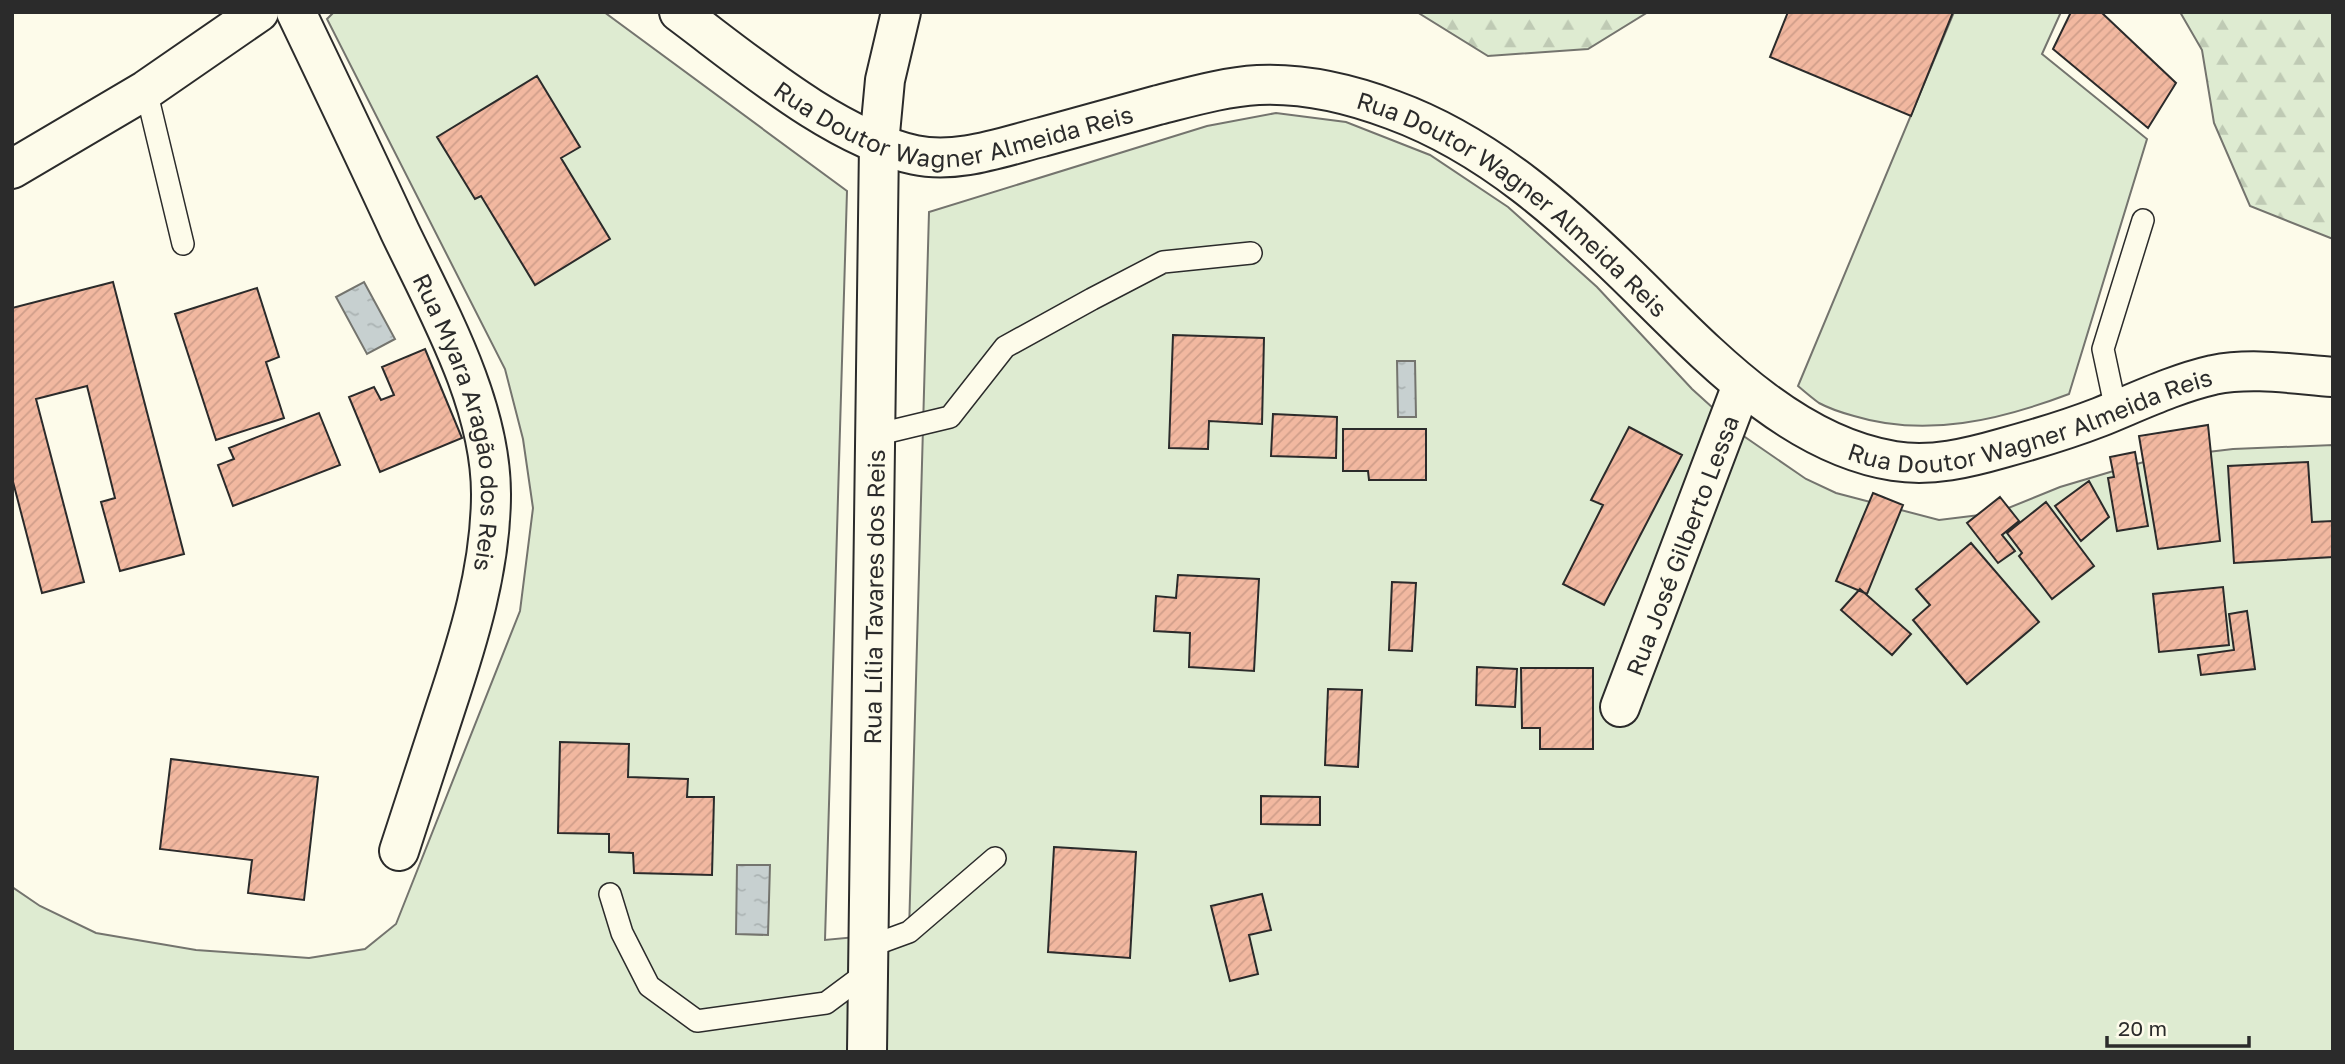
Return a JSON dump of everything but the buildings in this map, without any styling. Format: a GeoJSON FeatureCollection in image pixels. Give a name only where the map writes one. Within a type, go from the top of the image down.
{"type":"FeatureCollection","features":[{"type":"Feature","properties":{"kind":"street"},"geometry":{"type":"LineString","coordinates":[[12,169],[146,90],[259,12]]}},
{"type":"Feature","properties":{"kind":"street","name":"Rua Myara Aragão dos Reis"},"geometry":{"type":"LineString","coordinates":[[296,12],[429,291],[474,398],[488,449],[491,495],[487,549],[479,597],[464,654],[398,851]]}},
{"type":"Feature","properties":{"kind":"street","name":"Rua Doutor Wagner Almeida Reis"},"geometry":{"type":"LineString","coordinates":[[679,12],[803,102],[845,128],[879,144],[918,156],[955,157],[993,150],[1183,99],[1259,85],[1301,86],[1390,108],[1435,126],[1484,156],[1553,206],[1742,385],[1765,402],[1804,427],[1852,450],[1894,461],[1937,464],[1980,454],[2043,437],[2180,385],[2231,372],[2333,377]]}},
{"type":"Feature","properties":{"kind":"street","name":"Rua Lília Tavares dos Reis"},"geometry":{"type":"LineString","coordinates":[[867,1052],[879,144],[885,80],[901,12]]}},
{"type":"Feature","properties":{"kind":"street","name":"Rua José Gilberto Lessa"},"geometry":{"type":"LineString","coordinates":[[1620,707],[1742,385]]}},
{"type":"Feature","properties":{"kind":"lane"},"geometry":{"type":"LineString","coordinates":[[146,90],[183,244]]}},
{"type":"Feature","properties":{"kind":"lane"},"geometry":{"type":"LineString","coordinates":[[2116,410],[2103,349],[2143,220]]}},
{"type":"Feature","properties":{"kind":"lane"},"geometry":{"type":"LineString","coordinates":[[876,435],[950,417],[1006,347],[1163,262],[1251,253]]}},
{"type":"Feature","properties":{"kind":"lane"},"geometry":{"type":"LineString","coordinates":[[610,894],[622,933],[649,986],[697,1021],[825,1003],[869,959],[909,932],[995,858]]}},
{"type":"Feature","properties":{"kind":"green space"},"geometry":{"type":"Polygon","coordinates":[[[334,12],[604,12],[847,191],[825,940],[909,932],[929,212],[1207,126],[1276,113],[1346,122],[1430,155],[1508,207],[1597,287],[1692,389],[1745,437],[1806,479],[1836,493],[1939,520],[1996,513],[2060,487],[2157,458],[2233,449],[2333,445],[2333,1052],[12,1052],[12,887],[40,906],[96,933],[196,950],[309,958],[365,949],[396,924],[520,611],[533,508],[523,439],[505,369],[327,19],[334,12]]]}},
{"type":"Feature","properties":{"kind":"green space"},"geometry":{"type":"Polygon","coordinates":[[[1417,12],[1648,12],[1588,49],[1488,56],[1417,12]]]}},
{"type":"Feature","properties":{"kind":"green space"},"geometry":{"type":"Polygon","coordinates":[[[1954,12],[2061,12],[2042,54],[2147,139],[2069,394],[1990,418],[1935,426],[1908,426],[1850,415],[1828,407],[1798,386],[1954,12]]]}},
{"type":"Feature","properties":{"kind":"green space"},"geometry":{"type":"Polygon","coordinates":[[[2180,12],[2333,12],[2333,239],[2250,206],[2214,123],[2202,50],[2180,12]]]}},
{"type":"Feature","properties":{"kind":"water"},"geometry":{"type":"Polygon","coordinates":[[[364,282],[395,339],[367,354],[336,297],[364,282]]]}},
{"type":"Feature","properties":{"kind":"water"},"geometry":{"type":"Polygon","coordinates":[[[1397,361],[1415,361],[1416,417],[1398,417],[1397,361]]]}},
{"type":"Feature","properties":{"kind":"water"},"geometry":{"type":"Polygon","coordinates":[[[737,865],[770,865],[768,935],[736,934],[737,865]]]}}]}
